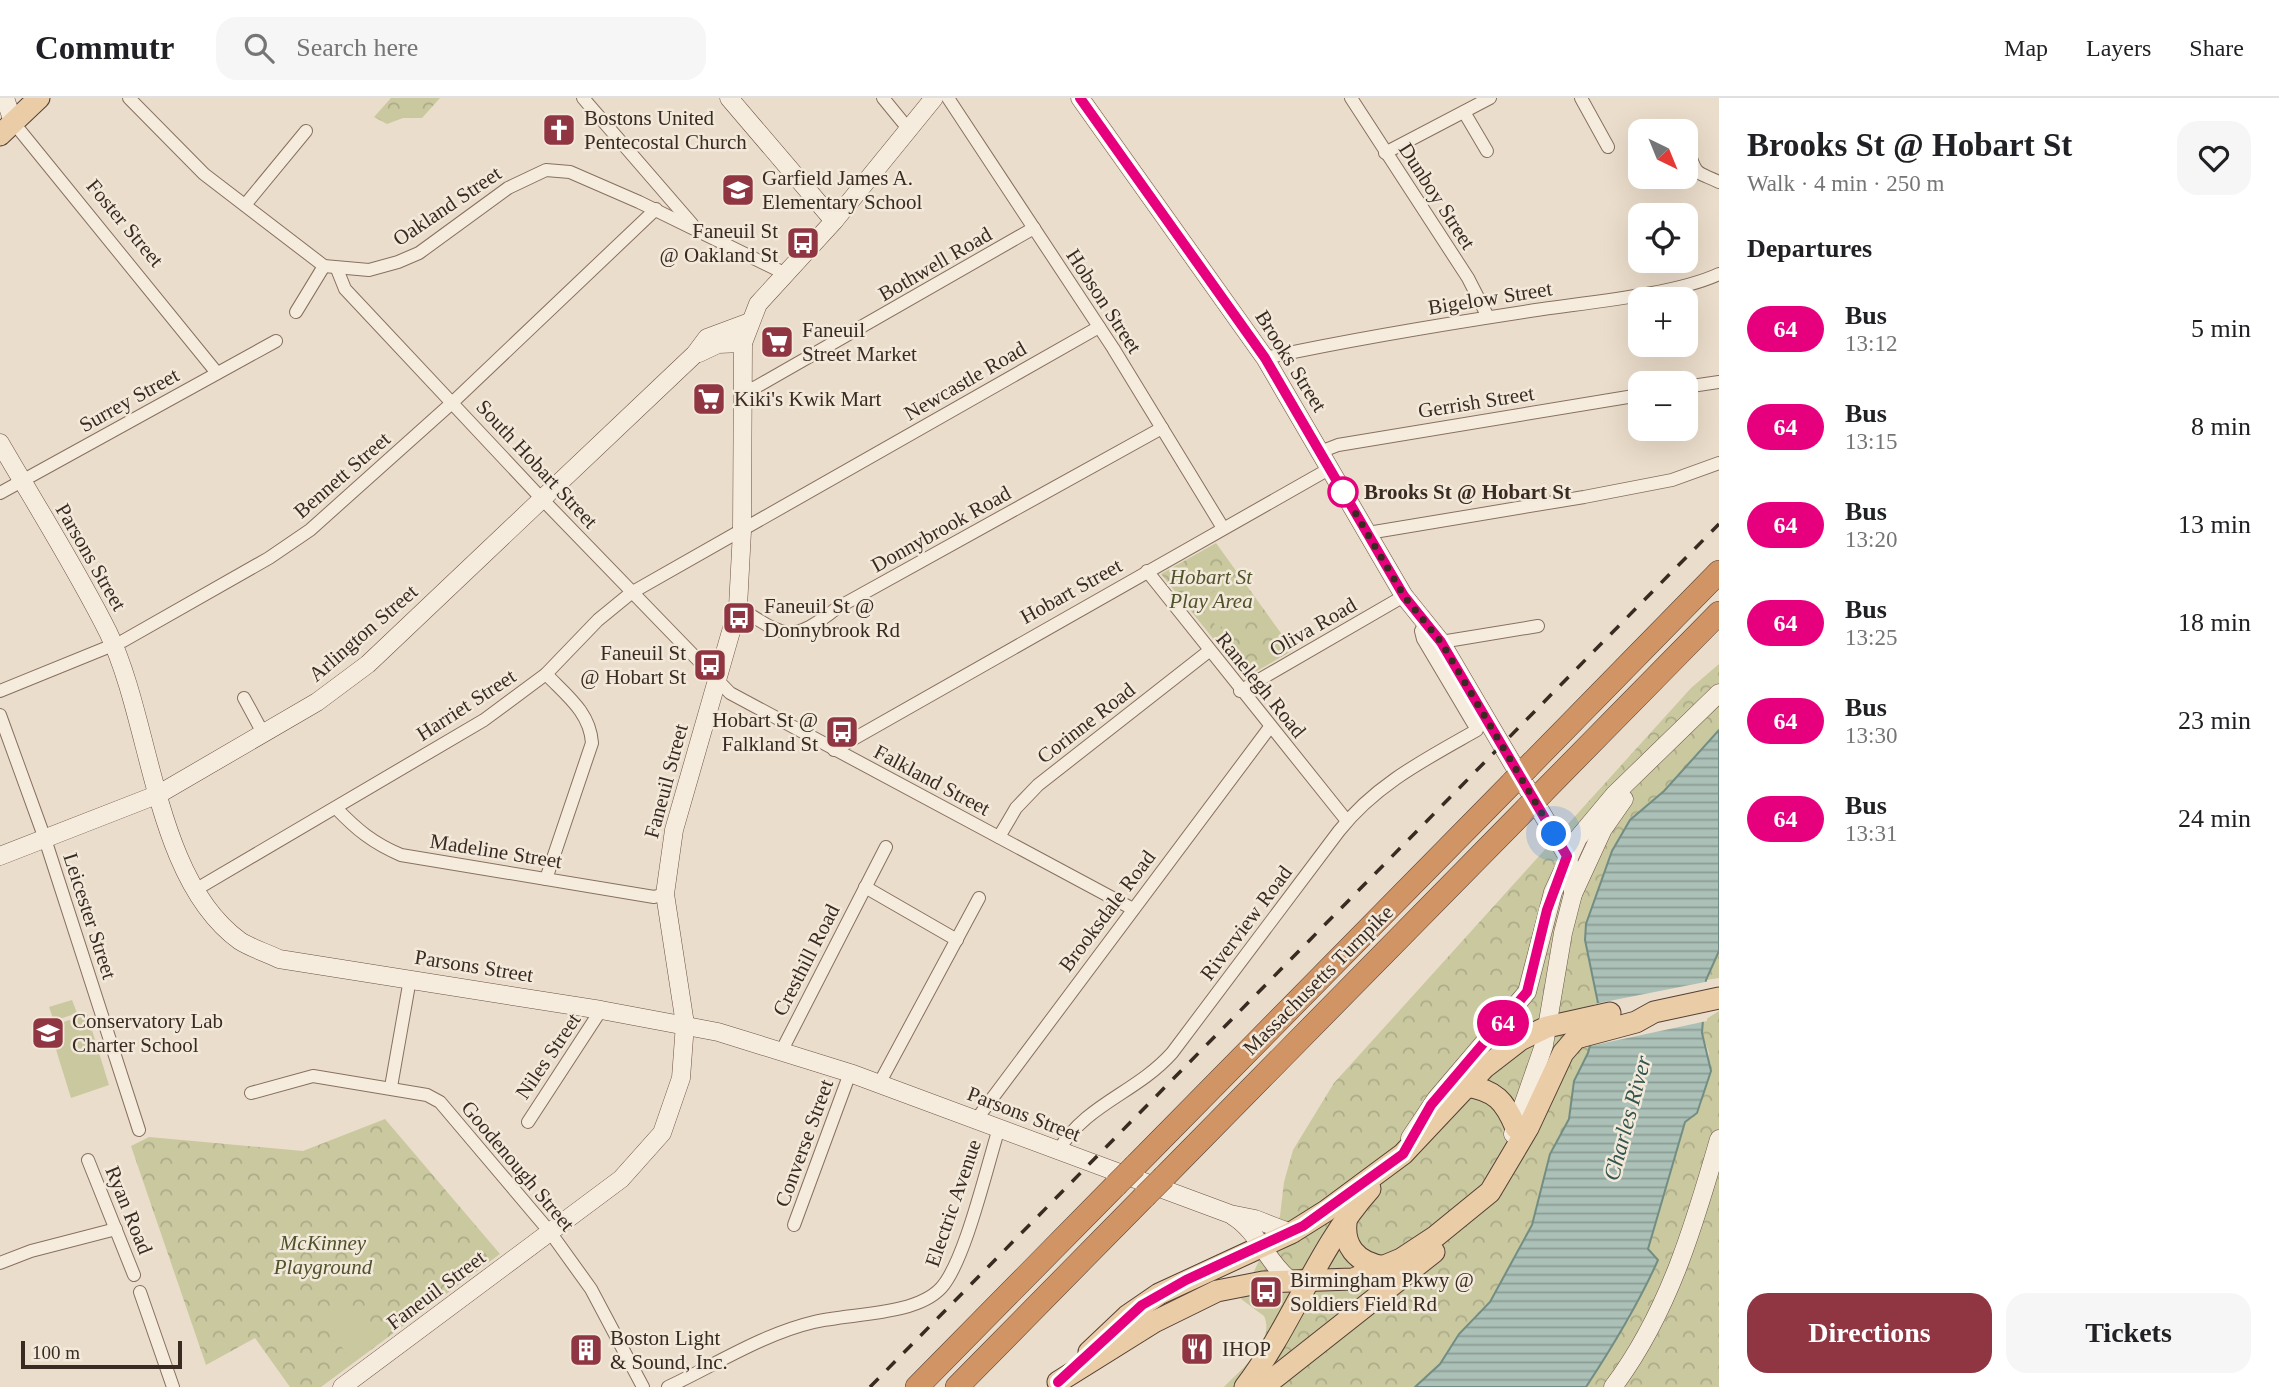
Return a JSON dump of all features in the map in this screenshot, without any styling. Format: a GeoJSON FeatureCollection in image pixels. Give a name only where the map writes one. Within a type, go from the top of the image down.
{"type":"FeatureCollection","features":[{"type":"Feature","properties":{"kind":"highway","name":"Massachusetts Turnpike"},"geometry":{"type":"LineString","coordinates":[[917,1387],[1719,572]]}},
{"type":"Feature","properties":{"kind":"highway","name":"Massachusetts Turnpike"},"geometry":{"type":"LineString","coordinates":[[957,1387],[1719,612]]}},
{"type":"Feature","properties":{"kind":"main road"},"geometry":{"type":"LineString","coordinates":[[6,128],[39,98]]}},
{"type":"Feature","properties":{"kind":"main road"},"geometry":{"type":"LineString","coordinates":[[1245,1387],[1282,1333],[1300,1281],[1347,1216],[1466,1086],[1508,1048],[1547,1027],[1636,1022],[1654,1012],[1719,998]]}},
{"type":"Feature","properties":{"kind":"main road"},"geometry":{"type":"LineString","coordinates":[[1263,1387],[1328,1332],[1426,1258],[1486,1197],[1528,1128],[1563,1053],[1586,1026]]}},
{"type":"Feature","properties":{"kind":"main road"},"geometry":{"type":"LineString","coordinates":[[1466,1086],[1496,1094],[1506,1105],[1516,1128]]}},
{"type":"Feature","properties":{"kind":"main road"},"geometry":{"type":"LineString","coordinates":[[1055,1385],[1135,1310],[1186,1280],[1291,1233],[1403,1154]]}},
{"type":"Feature","properties":{"kind":"main road"},"geometry":{"type":"LineString","coordinates":[[1055,1385],[1139,1330],[1199,1299],[1246,1284],[1353,1279],[1385,1267],[1419,1248],[1486,1197]]}},
{"type":"Feature","properties":{"kind":"main road"},"geometry":{"type":"LineString","coordinates":[[1347,1216],[1345,1237],[1353,1254],[1370,1264],[1385,1267]]}},
{"type":"Feature","properties":{"kind":"street","name":"Foster Street"},"geometry":{"type":"LineString","coordinates":[[5,98],[6,128],[217,373]]}},
{"type":"Feature","properties":{"kind":"street"},"geometry":{"type":"LineString","coordinates":[[129,98],[204,174],[330,267],[296,312]]}},
{"type":"Feature","properties":{"kind":"street"},"geometry":{"type":"LineString","coordinates":[[583,98],[697,229]]}},
{"type":"Feature","properties":{"kind":"street"},"geometry":{"type":"LineString","coordinates":[[729,98],[834,221]]}},
{"type":"Feature","properties":{"kind":"street"},"geometry":{"type":"LineString","coordinates":[[883,98],[910,131]]}},
{"type":"Feature","properties":{"kind":"street","name":"Faneuil Street"},"geometry":{"type":"LineString","coordinates":[[342,1387],[621,1179],[662,1133],[681,1078],[685,1024],[665,894],[674,830],[738,607],[742,531],[743,343],[758,304],[834,221],[910,131],[934,98]]}},
{"type":"Feature","properties":{"kind":"street","name":"Hobson Street"},"geometry":{"type":"LineString","coordinates":[[948,98],[1099,327],[1223,528]]}},
{"type":"Feature","properties":{"kind":"street","name":"Brooks Street"},"geometry":{"type":"LineString","coordinates":[[1080,98],[1265,358],[1404,596],[1441,642],[1567,856],[1573,877],[1573,894]]}},
{"type":"Feature","properties":{"kind":"street","name":"Dunboy Street"},"geometry":{"type":"LineString","coordinates":[[1351,98],[1468,278],[1488,317]]}},
{"type":"Feature","properties":{"kind":"street"},"geometry":{"type":"LineString","coordinates":[[1385,153],[1490,98]]}},
{"type":"Feature","properties":{"kind":"street"},"geometry":{"type":"LineString","coordinates":[[1581,98],[1608,147]]}},
{"type":"Feature","properties":{"kind":"street"},"geometry":{"type":"LineString","coordinates":[[1464,112],[1488,151]]}},
{"type":"Feature","properties":{"kind":"street"},"geometry":{"type":"LineString","coordinates":[[245,205],[306,131]]}},
{"type":"Feature","properties":{"kind":"street","name":"Oakland Street"},"geometry":{"type":"LineString","coordinates":[[330,267],[369,270],[419,253],[508,188],[546,170],[570,172],[656,209],[784,273]]}},
{"type":"Feature","properties":{"kind":"street"},"geometry":{"type":"LineString","coordinates":[[1698,174],[1719,182]]}},
{"type":"Feature","properties":{"kind":"street","name":"Bennett Street"},"geometry":{"type":"LineString","coordinates":[[0,691],[112,645],[269,558],[310,530],[453,402],[656,209]]}},
{"type":"Feature","properties":{"kind":"street","name":"Bothwell Road"},"geometry":{"type":"LineString","coordinates":[[743,390],[756,387],[1034,228]]}},
{"type":"Feature","properties":{"kind":"street","name":"South Hobart Street"},"geometry":{"type":"LineString","coordinates":[[330,267],[345,289],[717,681]]}},
{"type":"Feature","properties":{"kind":"street","name":"Bigelow Street"},"geometry":{"type":"LineString","coordinates":[[1265,358],[1355,338],[1609,299],[1697,282],[1719,274]]}},
{"type":"Feature","properties":{"kind":"street","name":"Arlington Street"},"geometry":{"type":"LineString","coordinates":[[0,856],[159,794],[317,702],[368,664],[695,354],[706,338],[751,321]]}},
{"type":"Feature","properties":{"kind":"street","name":"Newcastle Road"},"geometry":{"type":"LineString","coordinates":[[742,531],[1099,327]]}},
{"type":"Feature","properties":{"kind":"street","name":"Surrey Street"},"geometry":{"type":"LineString","coordinates":[[0,493],[276,341]]}},
{"type":"Feature","properties":{"kind":"street","name":"Arlington Street"},"geometry":{"type":"LineString","coordinates":[[695,354],[718,344],[743,343]]}},
{"type":"Feature","properties":{"kind":"street"},"geometry":{"type":"LineString","coordinates":[[1698,385],[1719,382]]}},
{"type":"Feature","properties":{"kind":"street","name":"Gerrish Street"},"geometry":{"type":"LineString","coordinates":[[1320,452],[1338,444],[1628,397]]}},
{"type":"Feature","properties":{"kind":"street","name":"Donnybrook Road"},"geometry":{"type":"LineString","coordinates":[[738,607],[788,634],[800,633],[837,608],[1162,428]]}},
{"type":"Feature","properties":{"kind":"street","name":"Parsons Street"},"geometry":{"type":"LineString","coordinates":[[0,443],[109,634],[130,692],[177,853],[195,890],[219,922],[242,942],[279,958],[685,1024],[850,1073],[1230,1214],[1291,1233]]}},
{"type":"Feature","properties":{"kind":"street"},"geometry":{"type":"LineString","coordinates":[[1368,533],[1597,495],[1672,480],[1719,463]]}},
{"type":"Feature","properties":{"kind":"street","name":"Hobart Street"},"geometry":{"type":"LineString","coordinates":[[834,750],[1329,469]]}},
{"type":"Feature","properties":{"kind":"street","name":"Harriet Street"},"geometry":{"type":"LineString","coordinates":[[195,890],[484,720],[546,674],[598,620],[631,593],[742,531]]}},
{"type":"Feature","properties":{"kind":"street","name":"Ranelegh Road"},"geometry":{"type":"LineString","coordinates":[[1147,571],[1240,691],[1347,821]]}},
{"type":"Feature","properties":{"kind":"street","name":"Oliva Road"},"geometry":{"type":"LineString","coordinates":[[1240,691],[1404,596]]}},
{"type":"Feature","properties":{"kind":"street","name":"Brooks Street"},"geometry":{"type":"LineString","coordinates":[[1425,622],[1421,631],[1423,639],[1477,730]]}},
{"type":"Feature","properties":{"kind":"street"},"geometry":{"type":"LineString","coordinates":[[1441,642],[1538,626]]}},
{"type":"Feature","properties":{"kind":"street","name":"Corinne Road"},"geometry":{"type":"LineString","coordinates":[[999,837],[1016,808],[1038,785],[1209,651]]}},
{"type":"Feature","properties":{"kind":"street"},"geometry":{"type":"LineString","coordinates":[[546,674],[583,712],[591,727],[592,743],[546,879]]}},
{"type":"Feature","properties":{"kind":"street","name":"Falkland Street"},"geometry":{"type":"LineString","coordinates":[[717,681],[734,696],[1133,909]]}},
{"type":"Feature","properties":{"kind":"street"},"geometry":{"type":"LineString","coordinates":[[1403,1154],[1431,1105],[1527,992],[1547,910],[1567,856],[1601,809],[1719,693]]}},
{"type":"Feature","properties":{"kind":"street"},"geometry":{"type":"LineString","coordinates":[[244,698],[263,733]]}},
{"type":"Feature","properties":{"kind":"street","name":"Leicester Street"},"geometry":{"type":"LineString","coordinates":[[0,715],[45,839],[139,1130]]}},
{"type":"Feature","properties":{"kind":"street","name":"Brooksdale Road"},"geometry":{"type":"LineString","coordinates":[[976,1120],[1270,727]]}},
{"type":"Feature","properties":{"kind":"street","name":"Riverview Road"},"geometry":{"type":"LineString","coordinates":[[1058,1151],[1083,1118],[1141,1083],[1172,1053],[1347,821],[1388,781],[1477,730]]}},
{"type":"Feature","properties":{"kind":"street"},"geometry":{"type":"LineString","coordinates":[[1486,1197],[1516,1128],[1538,1065],[1573,894],[1603,829],[1663,749]]}},
{"type":"Feature","properties":{"kind":"street","name":"Madeline Street"},"geometry":{"type":"LineString","coordinates":[[336,808],[376,845],[401,855],[654,897],[665,894]]}},
{"type":"Feature","properties":{"kind":"street","name":"Cresthill Road"},"geometry":{"type":"LineString","coordinates":[[782,1051],[886,847]]}},
{"type":"Feature","properties":{"kind":"street"},"geometry":{"type":"LineString","coordinates":[[865,887],[957,940]]}},
{"type":"Feature","properties":{"kind":"street"},"geometry":{"type":"LineString","coordinates":[[879,1084],[979,898]]}},
{"type":"Feature","properties":{"kind":"street"},"geometry":{"type":"LineString","coordinates":[[391,1087],[410,979]]}},
{"type":"Feature","properties":{"kind":"street","name":"Niles Street"},"geometry":{"type":"LineString","coordinates":[[528,1122],[601,1010]]}},
{"type":"Feature","properties":{"kind":"street","name":"Converse Street"},"geometry":{"type":"LineString","coordinates":[[794,1225],[850,1073]]}},
{"type":"Feature","properties":{"kind":"street","name":"Goodenough Street"},"geometry":{"type":"LineString","coordinates":[[251,1093],[313,1076],[391,1087],[427,1095],[440,1102],[550,1233],[591,1289],[643,1387]]}},
{"type":"Feature","properties":{"kind":"street","name":"Electric Avenue"},"geometry":{"type":"LineString","coordinates":[[668,1387],[809,1323],[910,1306],[931,1297],[947,1280],[960,1254],[999,1128]]}},
{"type":"Feature","properties":{"kind":"street"},"geometry":{"type":"LineString","coordinates":[[1613,1387],[1634,1357],[1675,1274],[1693,1228],[1719,1139]]}},
{"type":"Feature","properties":{"kind":"street","name":"Ryan Road"},"geometry":{"type":"LineString","coordinates":[[88,1160],[134,1275]]}},
{"type":"Feature","properties":{"kind":"street","name":"Parsons Street"},"geometry":{"type":"LineString","coordinates":[[1230,1214],[1247,1226],[1272,1265],[1300,1281]]}},
{"type":"Feature","properties":{"kind":"street"},"geometry":{"type":"LineString","coordinates":[[0,1263],[31,1251],[116,1230]]}},
{"type":"Feature","properties":{"kind":"street"},"geometry":{"type":"LineString","coordinates":[[140,1292],[173,1387]]}},
{"type":"Feature","properties":{"kind":"green space"},"geometry":{"type":"Polygon","coordinates":[[[391,98],[440,98],[422,118],[403,118],[387,124],[374,117],[391,98]]]}},
{"type":"Feature","properties":{"kind":"green space","name":"Hobart St Play Area"},"geometry":{"type":"Polygon","coordinates":[[[1216,543],[1293,650],[1245,678],[1161,574],[1216,543]]]}},
{"type":"Feature","properties":{"kind":"green space"},"geometry":{"type":"Polygon","coordinates":[[[1237,575],[1257,601],[1218,629],[1199,602],[1237,575]]]}},
{"type":"Feature","properties":{"kind":"green space"},"geometry":{"type":"Polygon","coordinates":[[[1719,664],[1719,730],[1664,791],[1630,820],[1612,851],[1586,924],[1585,940],[1598,1003],[1596,1024],[1588,1053],[1574,1081],[1569,1119],[1550,1154],[1532,1225],[1490,1302],[1459,1334],[1440,1364],[1415,1387],[1224,1387],[1255,1355],[1265,1336],[1264,1316],[1241,1299],[1280,1216],[1284,1182],[1293,1150],[1334,1083],[1691,688],[1719,664]]]}},
{"type":"Feature","properties":{"kind":"green space"},"geometry":{"type":"Polygon","coordinates":[[[1719,951],[1719,978],[1706,980],[1719,951]]]}},
{"type":"Feature","properties":{"kind":"green space"},"geometry":{"type":"Polygon","coordinates":[[[72,1000],[77,1013],[54,1021],[49,1007],[72,1000]]]}},
{"type":"Feature","properties":{"kind":"green space"},"geometry":{"type":"Polygon","coordinates":[[[1719,1011],[1719,1387],[1586,1387],[1629,1319],[1658,1260],[1648,1249],[1685,1122],[1701,1105],[1709,1053],[1702,1033],[1703,1021],[1719,1011]]]}},
{"type":"Feature","properties":{"kind":"green space"},"geometry":{"type":"Polygon","coordinates":[[[87,1014],[109,1085],[71,1098],[49,1027],[87,1014]]]}},
{"type":"Feature","properties":{"kind":"green space","name":"McKinney Playground"},"geometry":{"type":"Polygon","coordinates":[[[385,1119],[500,1254],[321,1387],[290,1387],[255,1338],[206,1365],[131,1146],[149,1137],[303,1151],[385,1119]]]}},
{"type":"Feature","properties":{"kind":"green space"},"geometry":{"type":"Polygon","coordinates":[[[349,1306],[374,1341],[350,1359],[326,1324],[349,1306]]]}},
{"type":"Feature","properties":{"kind":"water","name":"Charles River"},"geometry":{"type":"Polygon","coordinates":[[[1719,730],[1719,951],[1706,980],[1702,1033],[1711,1071],[1697,1113],[1685,1122],[1648,1249],[1658,1260],[1625,1325],[1586,1387],[1415,1387],[1440,1364],[1459,1334],[1490,1302],[1532,1225],[1550,1154],[1569,1119],[1574,1081],[1588,1053],[1596,1024],[1598,1003],[1585,940],[1586,924],[1612,851],[1630,820],[1664,791],[1719,730]]]}},
{"type":"Feature","properties":{"kind":"pier"},"geometry":{"type":"Polygon","coordinates":[[[1710,981],[1707,1021],[1590,1046],[1594,1004],[1710,981]]]}},
{"type":"Feature","properties":{"kind":"railway"},"geometry":{"type":"LineString","coordinates":[[870,1387],[1719,524]]}},
{"type":"Feature","properties":{"kind":"bus line","name":"64"},"geometry":{"type":"LineString","coordinates":[[1058,1382],[1127,1315],[1142,1305],[1186,1280],[1291,1233],[1326,1211],[1403,1154],[1431,1105],[1527,992],[1547,910],[1567,856],[1441,642],[1404,596],[1265,358],[1080,98]]}},
{"type":"Feature","properties":{"kind":"place","name":"Bostons United Pentecostal Church"},"geometry":{"type":"Point","coordinates":[559,130]}},
{"type":"Feature","properties":{"kind":"place","name":"Garfield James A. Elementary School"},"geometry":{"type":"Point","coordinates":[738,190]}},
{"type":"Feature","properties":{"kind":"place","name":"Faneuil St @ Oakland St"},"geometry":{"type":"Point","coordinates":[803,243]}},
{"type":"Feature","properties":{"kind":"place","name":"Faneuil Street Market"},"geometry":{"type":"Point","coordinates":[777,342]}},
{"type":"Feature","properties":{"kind":"place","name":"Kiki's Kwik Mart"},"geometry":{"type":"Point","coordinates":[709,399]}},
{"type":"Feature","properties":{"kind":"place","name":"Brooks St @ Hobart St"},"geometry":{"type":"Point","coordinates":[1343,492]}},
{"type":"Feature","properties":{"kind":"place","name":"Faneuil St @ Donnybrook Rd"},"geometry":{"type":"Point","coordinates":[739,618]}},
{"type":"Feature","properties":{"kind":"place","name":"Faneuil St @ Hobart St"},"geometry":{"type":"Point","coordinates":[710,665]}},
{"type":"Feature","properties":{"kind":"place","name":"Hobart St @ Falkland St"},"geometry":{"type":"Point","coordinates":[842,732]}},
{"type":"Feature","properties":{"kind":"place","name":"Conservatory Lab Charter School"},"geometry":{"type":"Point","coordinates":[48,1033]}},
{"type":"Feature","properties":{"kind":"place","name":"Birmingham Pkwy @ Soldiers Field Rd"},"geometry":{"type":"Point","coordinates":[1266,1292]}},
{"type":"Feature","properties":{"kind":"place","name":"IHOP"},"geometry":{"type":"Point","coordinates":[1197,1349]}},
{"type":"Feature","properties":{"kind":"place","name":"Boston Light & Sound, Inc."},"geometry":{"type":"Point","coordinates":[586,1350]}},
{"type":"Feature","properties":{"kind":"route"},"geometry":{"type":"LineString","coordinates":[[1343,492],[1404,596],[1441,642],[1554,834]]}}]}
